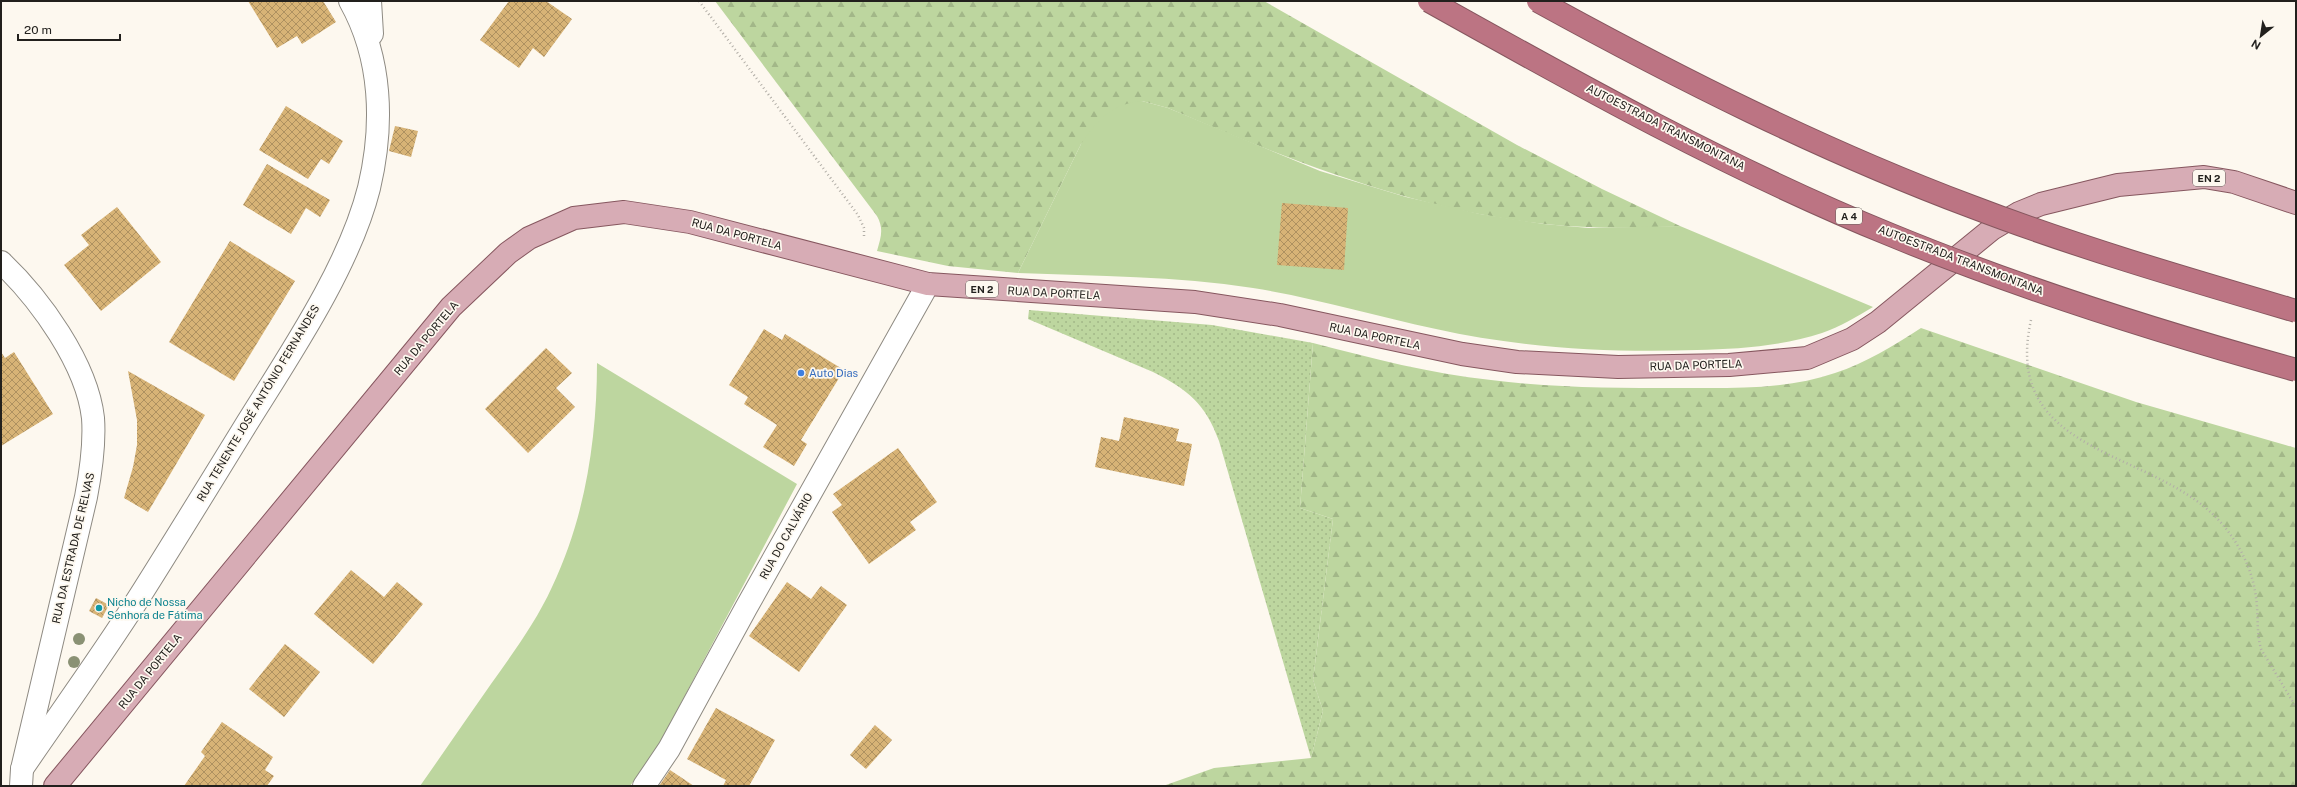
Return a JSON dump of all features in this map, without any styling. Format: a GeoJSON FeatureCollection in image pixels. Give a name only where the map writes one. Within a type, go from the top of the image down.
{"type":"FeatureCollection","features":[{"type":"Feature","properties":{"kind":"highway","name":"AUTOESTRADA TRANSMONTANA"},"geometry":{"type":"LineString","coordinates":[[1429,1],[1636,114],[1810,199],[1890,234],[2141,325],[2296,370]]}},
{"type":"Feature","properties":{"kind":"highway"},"geometry":{"type":"LineString","coordinates":[[1538,1],[1738,106],[1889,174],[2054,237],[2296,312]]}},
{"type":"Feature","properties":{"kind":"main road","name":"RUA DA PORTELA"},"geometry":{"type":"LineString","coordinates":[[55,786],[450,308],[508,253],[529,238],[554,225],[574,218],[624,212],[690,222],[860,268],[928,284],[1195,302],[1280,315],[1462,354],[1517,362],[1618,367],[1779,362],[1807,358],[1852,339],[1878,322],[1992,229],[2019,213],[2042,204],[2118,185],[2204,177],[2234,182],[2296,203]]}},
{"type":"Feature","properties":{"kind":"street","name":"RUA TENENTE JOSÉ ANTÓNIO FERNANDES"},"geometry":{"type":"LineString","coordinates":[[22,777],[142,593],[261,401],[316,308],[346,252],[362,210],[374,160],[378,108],[374,61],[361,20],[350,1]]}},
{"type":"Feature","properties":{"kind":"street"},"geometry":{"type":"LineString","coordinates":[[370,1],[374,61]]}},
{"type":"Feature","properties":{"kind":"street","name":"RUA DA ESTRADA DE RELVAS"},"geometry":{"type":"LineString","coordinates":[[1,262],[25,288],[59,333],[82,377],[92,418],[91,468],[86,497],[22,777]]}},
{"type":"Feature","properties":{"kind":"street","name":"RUA DO CALVÁRIO"},"geometry":{"type":"LineString","coordinates":[[644,786],[669,749],[746,608],[928,284]]}},
{"type":"Feature","properties":{"kind":"path"},"geometry":{"type":"LineString","coordinates":[[699,1],[862,221],[865,233],[860,268]]}},
{"type":"Feature","properties":{"kind":"path"},"geometry":{"type":"LineString","coordinates":[[2032,318],[2026,341],[2026,357],[2031,381],[2037,396],[2061,427],[2080,441],[2139,468],[2184,493],[2222,524],[2237,545],[2249,566],[2255,583],[2258,638],[2261,649],[2296,708]]}},
{"type":"Feature","properties":{"kind":"green space"},"geometry":{"type":"Polygon","coordinates":[[[715,1],[1264,1],[1517,145],[1602,189],[1680,226],[1612,228],[1562,226],[1496,217],[1447,207],[1400,195],[1352,180],[1259,146],[1168,108],[1142,101],[1081,144],[1018,273],[948,266],[877,251],[881,237],[881,225],[877,216],[715,1]]]}},
{"type":"Feature","properties":{"kind":"green space"},"geometry":{"type":"Polygon","coordinates":[[[1142,101],[1168,108],[1320,171],[1406,197],[1480,214],[1544,224],[1589,228],[1680,226],[1873,307],[1829,331],[1776,344],[1713,350],[1599,350],[1501,341],[1413,324],[1276,292],[1224,284],[1136,277],[1018,273],[1081,144],[1100,120],[1114,109],[1122,105],[1142,101]]]}},
{"type":"Feature","properties":{"kind":"green space"},"geometry":{"type":"Polygon","coordinates":[[[1029,310],[1212,325],[1313,343],[1300,508],[1333,519],[1313,680],[1323,711],[1311,758],[1219,441],[1208,417],[1194,399],[1176,385],[1153,372],[1028,319],[1029,310]]]}},
{"type":"Feature","properties":{"kind":"green space"},"geometry":{"type":"Polygon","coordinates":[[[1921,328],[2136,402],[2296,448],[2296,786],[1163,786],[1214,768],[1311,758],[1323,711],[1313,680],[1333,519],[1300,508],[1313,343],[1424,370],[1515,383],[1608,388],[1738,388],[1797,383],[1835,373],[1890,348],[1921,328]]]}},
{"type":"Feature","properties":{"kind":"green space"},"geometry":{"type":"Polygon","coordinates":[[[597,363],[797,484],[663,737],[651,758],[630,786],[420,786],[516,649],[546,600],[563,561],[573,534],[587,478],[595,420],[597,363]]]}},
{"type":"Feature","properties":{"kind":"building"},"geometry":{"type":"Polygon","coordinates":[[[248,1],[323,1],[336,22],[302,44],[297,36],[277,48],[248,1]]]}},
{"type":"Feature","properties":{"kind":"building"},"geometry":{"type":"Polygon","coordinates":[[[509,1],[546,1],[572,19],[544,57],[533,48],[519,68],[480,40],[509,1]]]}},
{"type":"Feature","properties":{"kind":"building"},"geometry":{"type":"Polygon","coordinates":[[[286,106],[343,141],[329,164],[321,159],[308,179],[259,150],[286,106]]]}},
{"type":"Feature","properties":{"kind":"building"},"geometry":{"type":"Polygon","coordinates":[[[395,126],[418,131],[411,157],[389,151],[395,126]]]}},
{"type":"Feature","properties":{"kind":"building"},"geometry":{"type":"Polygon","coordinates":[[[267,164],[330,200],[320,217],[306,208],[291,234],[243,205],[267,164]]]}},
{"type":"Feature","properties":{"kind":"building"},"geometry":{"type":"Polygon","coordinates":[[[1282,203],[1348,208],[1344,270],[1277,265],[1282,203]]]}},
{"type":"Feature","properties":{"kind":"building"},"geometry":{"type":"Polygon","coordinates":[[[117,207],[161,262],[101,311],[64,265],[89,245],[81,235],[117,207]]]}},
{"type":"Feature","properties":{"kind":"building"},"geometry":{"type":"Polygon","coordinates":[[[230,241],[295,281],[234,381],[169,342],[230,241]]]}},
{"type":"Feature","properties":{"kind":"building"},"geometry":{"type":"Polygon","coordinates":[[[764,329],[782,340],[785,334],[844,370],[801,440],[807,444],[794,466],[763,447],[777,425],[744,404],[748,397],[729,385],[764,329]]]}},
{"type":"Feature","properties":{"kind":"building"},"geometry":{"type":"Polygon","coordinates":[[[546,348],[572,373],[556,388],[575,407],[528,453],[485,409],[546,348]]]}},
{"type":"Feature","properties":{"kind":"building"},"geometry":{"type":"Polygon","coordinates":[[[1,352],[5,358],[14,352],[53,414],[1,446],[1,352]]]}},
{"type":"Feature","properties":{"kind":"building"},"geometry":{"type":"Polygon","coordinates":[[[128,371],[205,415],[148,512],[124,498],[133,467],[137,445],[137,420],[128,371]]]}},
{"type":"Feature","properties":{"kind":"building"},"geometry":{"type":"Polygon","coordinates":[[[1124,417],[1179,429],[1176,441],[1192,444],[1184,486],[1095,467],[1101,437],[1119,441],[1124,417]]]}},
{"type":"Feature","properties":{"kind":"building"},"geometry":{"type":"Polygon","coordinates":[[[898,448],[937,502],[910,522],[916,530],[869,564],[832,512],[842,505],[833,494],[898,448]]]}},
{"type":"Feature","properties":{"kind":"building"},"geometry":{"type":"Polygon","coordinates":[[[351,570],[384,597],[397,582],[423,604],[373,664],[314,614],[351,570]]]}},
{"type":"Feature","properties":{"kind":"building"},"geometry":{"type":"Polygon","coordinates":[[[787,582],[811,599],[821,586],[847,605],[799,672],[749,636],[787,582]]]}},
{"type":"Feature","properties":{"kind":"building","name":"Nicho de Nossa Senhora de Fátima"},"geometry":{"type":"Polygon","coordinates":[[[96,598],[109,605],[102,618],[89,611],[96,598]]]}},
{"type":"Feature","properties":{"kind":"building"},"geometry":{"type":"Polygon","coordinates":[[[285,644],[320,672],[284,717],[249,689],[285,644]]]}},
{"type":"Feature","properties":{"kind":"building"},"geometry":{"type":"Polygon","coordinates":[[[716,708],[775,740],[749,786],[723,786],[726,780],[687,759],[716,708]]]}},
{"type":"Feature","properties":{"kind":"building"},"geometry":{"type":"Polygon","coordinates":[[[222,722],[273,757],[265,770],[274,776],[267,786],[184,786],[205,756],[201,752],[222,722]]]}},
{"type":"Feature","properties":{"kind":"building"},"geometry":{"type":"Polygon","coordinates":[[[875,725],[892,740],[866,769],[850,755],[875,725]]]}},
{"type":"Feature","properties":{"kind":"building"},"geometry":{"type":"Polygon","coordinates":[[[670,770],[694,786],[659,786],[670,770]]]}},
{"type":"Feature","properties":{"kind":"place","name":"Auto Dias"},"geometry":{"type":"Point","coordinates":[801,373]}},
{"type":"Feature","properties":{"kind":"place","name":"Nicho de Nossa Senhora de Fátima"},"geometry":{"type":"Point","coordinates":[99,608]}}]}
